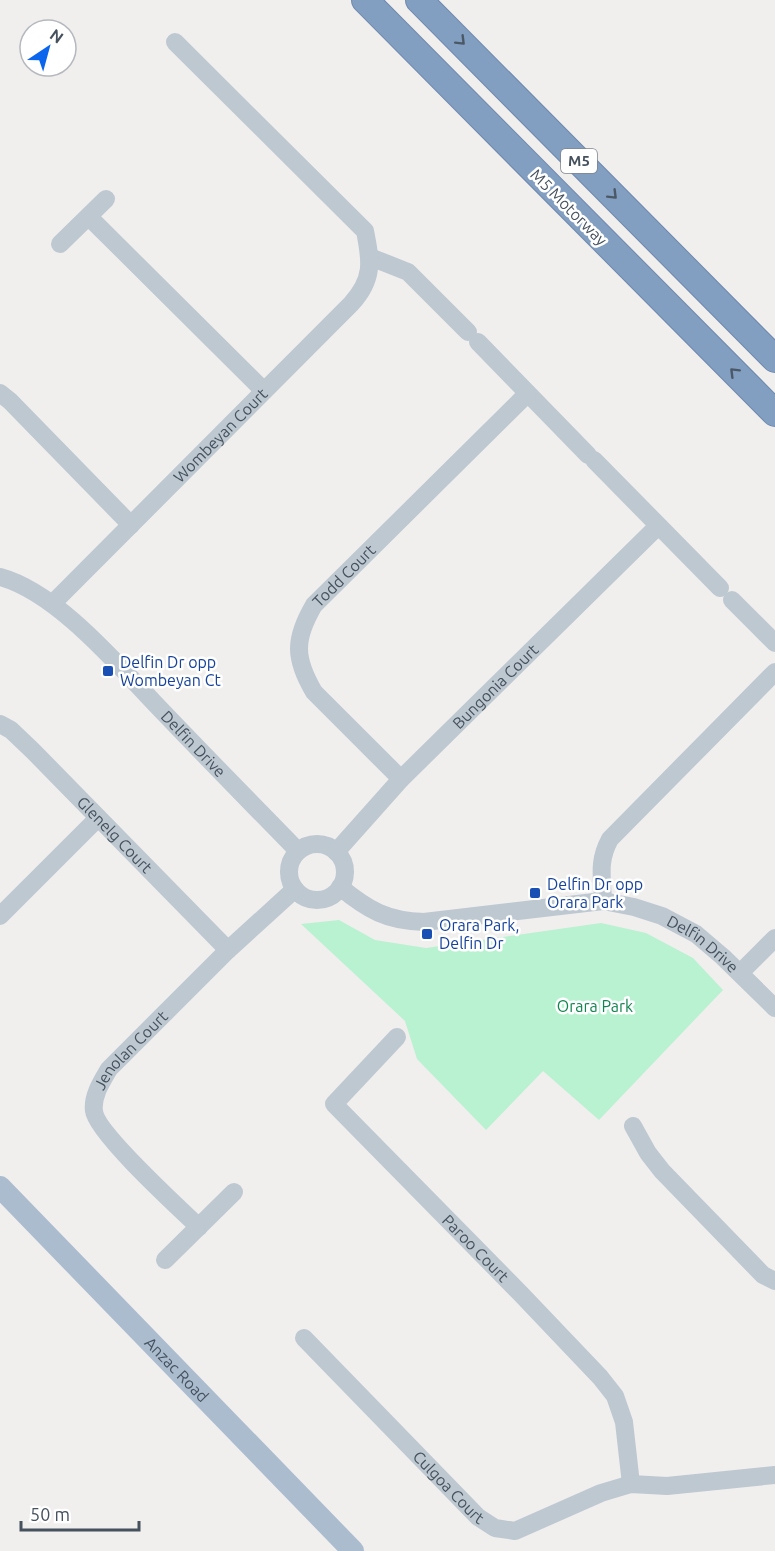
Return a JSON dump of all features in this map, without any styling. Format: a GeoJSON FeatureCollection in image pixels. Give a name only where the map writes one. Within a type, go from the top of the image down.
{"type":"FeatureCollection","features":[{"type":"Feature","properties":{"kind":"highway"},"geometry":{"type":"LineString","coordinates":[[358,0],[573,211]]}},
{"type":"Feature","properties":{"kind":"highway","name":"M5 Motorway"},"geometry":{"type":"LineString","coordinates":[[365,0],[775,413]]}},
{"type":"Feature","properties":{"kind":"highway","name":"M5"},"geometry":{"type":"LineString","coordinates":[[419,0],[775,359]]}},
{"type":"Feature","properties":{"kind":"main road","name":"Anzac Road"},"geometry":{"type":"LineString","coordinates":[[0,1187],[353,1551]]}},
{"type":"Feature","properties":{"kind":"street","name":"Wombeyan Court"},"geometry":{"type":"LineString","coordinates":[[53,603],[363,291],[369,271],[370,257],[365,231],[175,42]]}},
{"type":"Feature","properties":{"kind":"street"},"geometry":{"type":"LineString","coordinates":[[60,244],[106,199]]}},
{"type":"Feature","properties":{"kind":"street"},"geometry":{"type":"LineString","coordinates":[[89,217],[264,391]]}},
{"type":"Feature","properties":{"kind":"street"},"geometry":{"type":"LineString","coordinates":[[370,257],[408,272],[775,643]]}},
{"type":"Feature","properties":{"kind":"street"},"geometry":{"type":"LineString","coordinates":[[0,393],[131,525]]}},
{"type":"Feature","properties":{"kind":"street","name":"Todd Court"},"geometry":{"type":"LineString","coordinates":[[401,779],[314,692],[304,675],[298,656],[304,622],[314,605],[527,394]]}},
{"type":"Feature","properties":{"kind":"street","name":"Bungonia Court"},"geometry":{"type":"LineString","coordinates":[[336,852],[401,779],[658,526]]}},
{"type":"Feature","properties":{"kind":"street","name":"Delfin Drive"},"geometry":{"type":"LineString","coordinates":[[0,577],[21,585],[53,603],[127,675],[298,851]]}},
{"type":"Feature","properties":{"kind":"street"},"geometry":{"type":"LineString","coordinates":[[603,901],[601,862],[610,838],[775,672]]}},
{"type":"Feature","properties":{"kind":"street","name":"Glenelg Court"},"geometry":{"type":"LineString","coordinates":[[0,724],[11,730],[33,751],[228,950]]}},
{"type":"Feature","properties":{"kind":"street"},"geometry":{"type":"LineString","coordinates":[[0,916],[98,818]]}},
{"type":"Feature","properties":{"kind":"street"},"geometry":{"type":"LineString","coordinates":[[319,844],[336,852],[344,868],[344,878],[334,894],[319,900],[302,896],[295,889],[289,874],[292,858],[298,851],[306,846],[319,844]]}},
{"type":"Feature","properties":{"kind":"street","name":"Delfin Drive"},"geometry":{"type":"LineString","coordinates":[[340,887],[362,905],[375,912],[388,918],[415,922],[603,901],[634,907],[662,915],[703,939],[775,1008]]}},
{"type":"Feature","properties":{"kind":"street","name":"Jenolan Court"},"geometry":{"type":"LineString","coordinates":[[198,1227],[110,1138],[96,1120],[94,1104],[99,1086],[109,1068],[228,950],[295,889]]}},
{"type":"Feature","properties":{"kind":"street"},"geometry":{"type":"LineString","coordinates":[[740,973],[775,938]]}},
{"type":"Feature","properties":{"kind":"street","name":"Paroo Court"},"geometry":{"type":"LineString","coordinates":[[397,1037],[334,1104],[534,1307],[615,1396],[624,1422],[631,1484]]}},
{"type":"Feature","properties":{"kind":"street"},"geometry":{"type":"LineString","coordinates":[[633,1126],[648,1153],[662,1171],[763,1275],[775,1281]]}},
{"type":"Feature","properties":{"kind":"street"},"geometry":{"type":"LineString","coordinates":[[165,1260],[234,1192]]}},
{"type":"Feature","properties":{"kind":"street","name":"Culgoa Court"},"geometry":{"type":"LineString","coordinates":[[304,1338],[478,1516],[495,1528],[515,1531],[601,1493],[631,1484],[667,1486],[775,1475]]}},
{"type":"Feature","properties":{"kind":"green space","name":"Orara Park"},"geometry":{"type":"Polygon","coordinates":[[[339,920],[375,940],[426,948],[601,923],[646,933],[693,958],[723,990],[599,1120],[543,1071],[486,1130],[417,1059],[405,1021],[301,924],[339,920]]]}},
{"type":"Feature","properties":{"kind":"place","name":"Delfin Dr opp Wombeyan Ct"},"geometry":{"type":"Point","coordinates":[108,671]}},
{"type":"Feature","properties":{"kind":"place","name":"Delfin Dr opp Orara Park"},"geometry":{"type":"Point","coordinates":[535,893]}},
{"type":"Feature","properties":{"kind":"place","name":"Orara Park, Delfin Dr"},"geometry":{"type":"Point","coordinates":[427,934]}}]}
